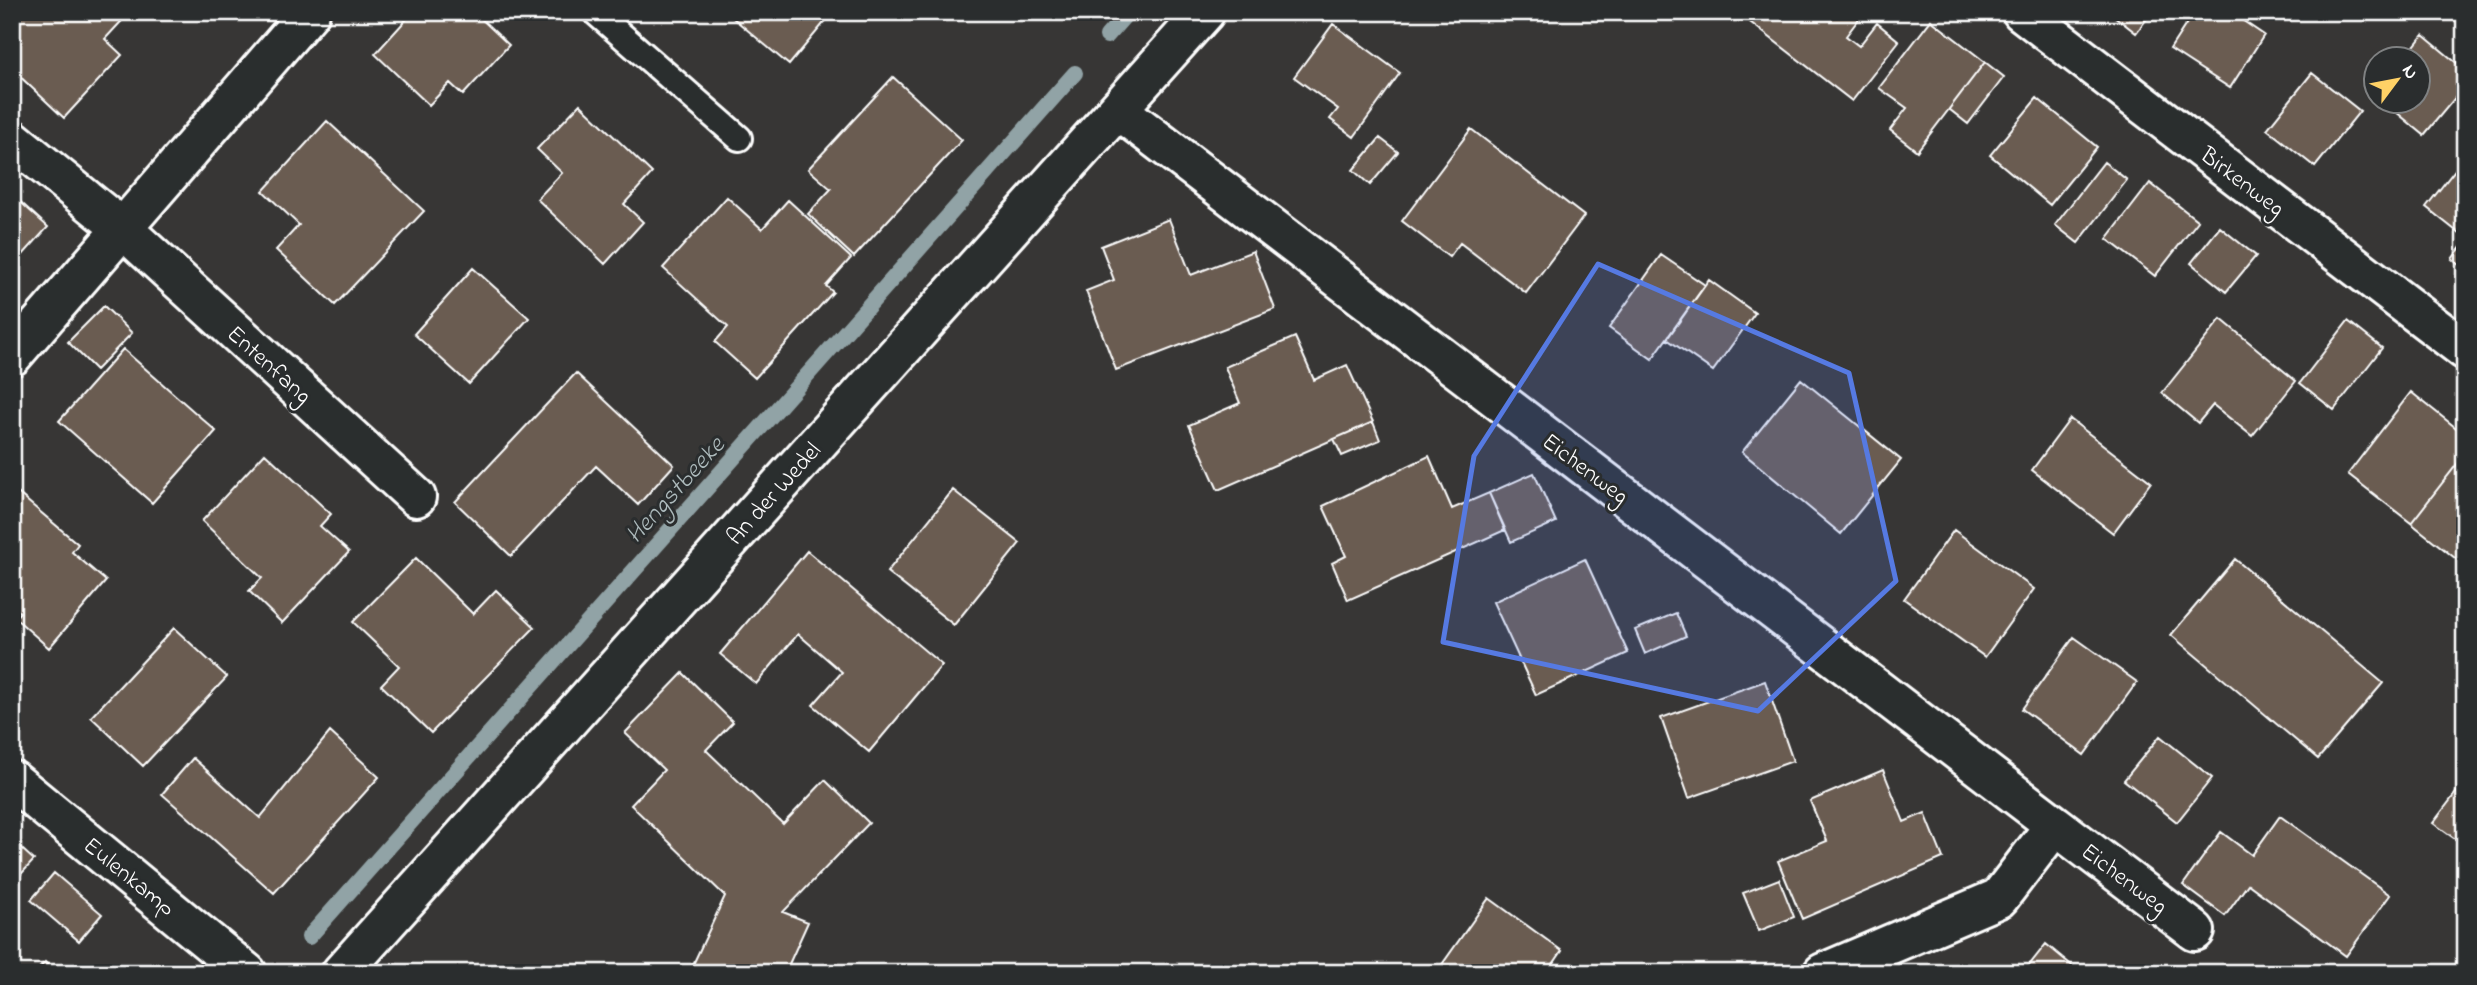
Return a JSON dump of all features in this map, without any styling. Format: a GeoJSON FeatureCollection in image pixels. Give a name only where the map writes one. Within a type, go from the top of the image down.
{"type":"FeatureCollection","features":[{"type":"Feature","properties":{"kind":"street"},"geometry":{"type":"LineString","coordinates":[[12,356],[124,230],[310,12]]}},
{"type":"Feature","properties":{"kind":"street","name":"An der Wedel"},"geometry":{"type":"LineString","coordinates":[[341,973],[1205,12]]}},
{"type":"Feature","properties":{"kind":"street","name":"Birkenweg"},"geometry":{"type":"LineString","coordinates":[[2022,12],[2465,350]]}},
{"type":"Feature","properties":{"kind":"street","name":"Eichenweg"},"geometry":{"type":"LineString","coordinates":[[1118,110],[2195,931]]}},
{"type":"Feature","properties":{"kind":"street","name":"Entenfang"},"geometry":{"type":"LineString","coordinates":[[12,139],[124,230],[416,497]]}},
{"type":"Feature","properties":{"kind":"street","name":"Eulenkamp"},"geometry":{"type":"LineString","coordinates":[[12,780],[247,973]]}},
{"type":"Feature","properties":{"kind":"street"},"geometry":{"type":"LineString","coordinates":[[1824,973],[1999,898],[2055,825]]}},
{"type":"Feature","properties":{"kind":"lane"},"geometry":{"type":"LineString","coordinates":[[595,12],[739,138]]}},
{"type":"Feature","properties":{"kind":"highlighted area"},"geometry":{"type":"Polygon","coordinates":[[[1598,264],[1849,373],[1896,581],[1758,711],[1443,642],[1474,456],[1598,264]]]}},
{"type":"Feature","properties":{"kind":"building"},"geometry":{"type":"Polygon","coordinates":[[[15,12],[130,12],[105,39],[122,55],[64,118],[12,69],[15,12]]]}},
{"type":"Feature","properties":{"kind":"building"},"geometry":{"type":"Polygon","coordinates":[[[413,12],[474,12],[509,45],[463,95],[450,83],[429,105],[375,54],[413,12]]]}},
{"type":"Feature","properties":{"kind":"building"},"geometry":{"type":"Polygon","coordinates":[[[726,12],[833,12],[789,65],[726,12]]]}},
{"type":"Feature","properties":{"kind":"building"},"geometry":{"type":"Polygon","coordinates":[[[1737,12],[1864,12],[1846,36],[1859,46],[1877,23],[1899,41],[1852,101],[1737,12]]]}},
{"type":"Feature","properties":{"kind":"building"},"geometry":{"type":"Polygon","coordinates":[[[2109,12],[2152,12],[2136,33],[2109,12]]]}},
{"type":"Feature","properties":{"kind":"building"},"geometry":{"type":"Polygon","coordinates":[[[2194,12],[2230,12],[2264,35],[2230,88],[2170,49],[2194,12]]]}},
{"type":"Feature","properties":{"kind":"building"},"geometry":{"type":"Polygon","coordinates":[[[1931,20],[1985,62],[1917,151],[1890,130],[1907,108],[1879,88],[1931,20]]]}},
{"type":"Feature","properties":{"kind":"building"},"geometry":{"type":"Polygon","coordinates":[[[1333,24],[1400,73],[1354,137],[1330,119],[1338,109],[1294,77],[1333,24]]]}},
{"type":"Feature","properties":{"kind":"building"},"geometry":{"type":"Polygon","coordinates":[[[2423,35],[2465,70],[2465,86],[2424,135],[2401,116],[2432,116],[2432,46],[2414,46],[2423,35]]]}},
{"type":"Feature","properties":{"kind":"building"},"geometry":{"type":"Polygon","coordinates":[[[1985,62],[2004,77],[1968,124],[1949,109],[1985,62]]]}},
{"type":"Feature","properties":{"kind":"building"},"geometry":{"type":"Polygon","coordinates":[[[2312,73],[2360,111],[2315,167],[2267,129],[2312,73]]]}},
{"type":"Feature","properties":{"kind":"building"},"geometry":{"type":"Polygon","coordinates":[[[893,77],[962,140],[854,257],[808,214],[831,189],[808,169],[893,77]]]}},
{"type":"Feature","properties":{"kind":"building"},"geometry":{"type":"Polygon","coordinates":[[[2037,98],[2097,147],[2050,205],[1990,155],[2037,98]]]}},
{"type":"Feature","properties":{"kind":"building"},"geometry":{"type":"Polygon","coordinates":[[[580,104],[652,173],[624,204],[643,222],[605,264],[537,199],[562,173],[537,149],[580,104]]]}},
{"type":"Feature","properties":{"kind":"building"},"geometry":{"type":"Polygon","coordinates":[[[327,121],[424,211],[335,305],[276,250],[299,225],[263,191],[327,121]]]}},
{"type":"Feature","properties":{"kind":"building"},"geometry":{"type":"Polygon","coordinates":[[[1471,129],[1584,216],[1526,293],[1460,243],[1449,257],[1402,221],[1471,129]]]}},
{"type":"Feature","properties":{"kind":"building"},"geometry":{"type":"Polygon","coordinates":[[[1380,138],[1398,152],[1370,185],[1353,170],[1380,138]]]}},
{"type":"Feature","properties":{"kind":"building"},"geometry":{"type":"Polygon","coordinates":[[[2465,157],[2465,238],[2426,207],[2465,157]]]}},
{"type":"Feature","properties":{"kind":"building"},"geometry":{"type":"Polygon","coordinates":[[[2104,162],[2127,180],[2078,243],[2055,225],[2104,162]]]}},
{"type":"Feature","properties":{"kind":"building"},"geometry":{"type":"Polygon","coordinates":[[[2150,183],[2198,221],[2155,276],[2107,239],[2150,183]]]}},
{"type":"Feature","properties":{"kind":"building"},"geometry":{"type":"Polygon","coordinates":[[[15,197],[48,227],[12,267],[12,199],[15,197]]]}},
{"type":"Feature","properties":{"kind":"building"},"geometry":{"type":"Polygon","coordinates":[[[727,197],[762,229],[788,200],[851,258],[826,286],[833,292],[755,378],[715,342],[728,327],[663,268],[727,197]]]}},
{"type":"Feature","properties":{"kind":"building"},"geometry":{"type":"Polygon","coordinates":[[[1169,219],[1191,275],[1253,251],[1275,309],[1116,370],[1086,291],[1114,280],[1101,246],[1169,219]]]}},
{"type":"Feature","properties":{"kind":"building"},"geometry":{"type":"Polygon","coordinates":[[[2220,227],[2256,256],[2226,292],[2191,263],[2220,227]]]}},
{"type":"Feature","properties":{"kind":"building"},"geometry":{"type":"Polygon","coordinates":[[[2465,242],[2465,270],[2452,259],[2465,242]]]}},
{"type":"Feature","properties":{"kind":"building"},"geometry":{"type":"Polygon","coordinates":[[[1661,255],[1705,285],[1652,359],[1609,328],[1661,255]]]}},
{"type":"Feature","properties":{"kind":"building"},"geometry":{"type":"Polygon","coordinates":[[[473,268],[529,318],[469,384],[414,334],[473,268]]]}},
{"type":"Feature","properties":{"kind":"building"},"geometry":{"type":"Polygon","coordinates":[[[1709,280],[1755,313],[1713,371],[1667,339],[1709,280]]]}},
{"type":"Feature","properties":{"kind":"building"},"geometry":{"type":"Polygon","coordinates":[[[104,306],[132,333],[96,370],[68,342],[104,306]]]}},
{"type":"Feature","properties":{"kind":"building"},"geometry":{"type":"Polygon","coordinates":[[[2221,319],[2296,381],[2252,436],[2213,405],[2198,423],[2162,393],[2221,319]]]}},
{"type":"Feature","properties":{"kind":"building"},"geometry":{"type":"Polygon","coordinates":[[[2348,321],[2382,348],[2334,410],[2300,383],[2348,321]]]}},
{"type":"Feature","properties":{"kind":"building"},"geometry":{"type":"Polygon","coordinates":[[[1295,337],[1314,380],[1347,365],[1373,422],[1218,490],[1189,425],[1240,403],[1225,367],[1295,337]]]}},
{"type":"Feature","properties":{"kind":"building"},"geometry":{"type":"Polygon","coordinates":[[[123,349],[216,431],[152,503],[59,421],[123,349]]]}},
{"type":"Feature","properties":{"kind":"building"},"geometry":{"type":"Polygon","coordinates":[[[576,373],[674,465],[638,505],[596,466],[511,556],[455,502],[576,373]]]}},
{"type":"Feature","properties":{"kind":"building"},"geometry":{"type":"Polygon","coordinates":[[[1801,379],[1901,460],[1841,534],[1742,452],[1801,379]]]}},
{"type":"Feature","properties":{"kind":"building"},"geometry":{"type":"Polygon","coordinates":[[[2411,392],[2465,435],[2465,454],[2411,523],[2348,474],[2411,392]]]}},
{"type":"Feature","properties":{"kind":"building"},"geometry":{"type":"Polygon","coordinates":[[[2070,419],[2151,482],[2113,533],[2032,470],[2070,419]]]}},
{"type":"Feature","properties":{"kind":"building"},"geometry":{"type":"Polygon","coordinates":[[[1373,422],[1380,440],[1342,456],[1334,439],[1373,422]]]}},
{"type":"Feature","properties":{"kind":"building"},"geometry":{"type":"Polygon","coordinates":[[[265,453],[331,514],[320,526],[349,552],[282,623],[249,591],[262,578],[202,521],[265,453]]]}},
{"type":"Feature","properties":{"kind":"building"},"geometry":{"type":"Polygon","coordinates":[[[2465,454],[2465,566],[2411,523],[2465,454]]]}},
{"type":"Feature","properties":{"kind":"building"},"geometry":{"type":"Polygon","coordinates":[[[1429,456],[1452,509],[1489,493],[1505,530],[1348,600],[1332,563],[1346,556],[1323,506],[1429,456]]]}},
{"type":"Feature","properties":{"kind":"building"},"geometry":{"type":"Polygon","coordinates":[[[1534,473],[1556,522],[1511,542],[1489,493],[1534,473]]]}},
{"type":"Feature","properties":{"kind":"building"},"geometry":{"type":"Polygon","coordinates":[[[12,488],[78,544],[72,552],[106,581],[49,648],[15,618],[20,612],[12,605],[12,488]]]}},
{"type":"Feature","properties":{"kind":"building"},"geometry":{"type":"Polygon","coordinates":[[[953,490],[1020,543],[954,625],[887,572],[953,490]]]}},
{"type":"Feature","properties":{"kind":"building"},"geometry":{"type":"Polygon","coordinates":[[[1954,530],[2034,589],[1985,657],[1904,599],[1954,530]]]}},
{"type":"Feature","properties":{"kind":"building"},"geometry":{"type":"Polygon","coordinates":[[[807,551],[942,665],[869,752],[813,705],[842,672],[798,634],[756,684],[720,654],[807,551]]]}},
{"type":"Feature","properties":{"kind":"building"},"geometry":{"type":"Polygon","coordinates":[[[416,558],[473,614],[496,590],[535,627],[431,733],[381,685],[399,666],[353,622],[416,558]]]}},
{"type":"Feature","properties":{"kind":"building"},"geometry":{"type":"Polygon","coordinates":[[[1585,559],[1628,653],[1536,695],[1493,602],[1585,559]]]}},
{"type":"Feature","properties":{"kind":"building"},"geometry":{"type":"Polygon","coordinates":[[[2235,559],[2383,683],[2318,759],[2171,635],[2235,559]]]}},
{"type":"Feature","properties":{"kind":"building"},"geometry":{"type":"Polygon","coordinates":[[[1676,613],[1686,636],[1645,654],[1635,630],[1676,613]]]}},
{"type":"Feature","properties":{"kind":"building"},"geometry":{"type":"Polygon","coordinates":[[[174,628],[227,677],[143,766],[91,717],[174,628]]]}},
{"type":"Feature","properties":{"kind":"building"},"geometry":{"type":"Polygon","coordinates":[[[2074,637],[2137,682],[2084,755],[2022,709],[2074,637]]]}},
{"type":"Feature","properties":{"kind":"building"},"geometry":{"type":"Polygon","coordinates":[[[683,673],[733,722],[706,750],[783,824],[825,780],[869,823],[783,912],[808,922],[785,973],[689,973],[725,896],[631,805],[664,770],[625,733],[683,673]]]}},
{"type":"Feature","properties":{"kind":"building"},"geometry":{"type":"Polygon","coordinates":[[[1765,681],[1793,761],[1689,798],[1661,718],[1765,681]]]}},
{"type":"Feature","properties":{"kind":"building"},"geometry":{"type":"Polygon","coordinates":[[[330,732],[379,777],[274,893],[162,794],[193,758],[260,818],[330,732]]]}},
{"type":"Feature","properties":{"kind":"building"},"geometry":{"type":"Polygon","coordinates":[[[2160,736],[2212,778],[2177,822],[2124,780],[2160,736]]]}},
{"type":"Feature","properties":{"kind":"building"},"geometry":{"type":"Polygon","coordinates":[[[1883,770],[1904,822],[1925,813],[1943,858],[1802,919],[1778,861],[1827,841],[1810,801],[1883,770]]]}},
{"type":"Feature","properties":{"kind":"building"},"geometry":{"type":"Polygon","coordinates":[[[2465,781],[2465,846],[2433,823],[2465,781]]]}},
{"type":"Feature","properties":{"kind":"building"},"geometry":{"type":"Polygon","coordinates":[[[2280,816],[2390,895],[2346,956],[2248,884],[2225,916],[2183,885],[2221,832],[2252,855],[2280,816]]]}},
{"type":"Feature","properties":{"kind":"building"},"geometry":{"type":"Polygon","coordinates":[[[12,840],[34,860],[12,884],[12,840]]]}},
{"type":"Feature","properties":{"kind":"building"},"geometry":{"type":"Polygon","coordinates":[[[54,873],[102,914],[79,941],[31,900],[54,873]]]}},
{"type":"Feature","properties":{"kind":"building"},"geometry":{"type":"Polygon","coordinates":[[[1779,879],[1794,917],[1759,931],[1743,893],[1779,879]]]}},
{"type":"Feature","properties":{"kind":"building"},"geometry":{"type":"Polygon","coordinates":[[[1489,898],[1562,951],[1547,973],[1436,973],[1489,898]]]}},
{"type":"Feature","properties":{"kind":"building"},"geometry":{"type":"Polygon","coordinates":[[[2046,944],[2081,973],[2023,973],[2046,944]]]}},
{"type":"Feature","properties":{"kind":"building"},"geometry":{"type":"Polygon","coordinates":[[[45,962],[57,973],[35,973],[45,962]]]}},
{"type":"Feature","properties":{"kind":"waterway","name":"Hengstbeeke"},"geometry":{"type":"LineString","coordinates":[[1107,36],[1128,12]]}},
{"type":"Feature","properties":{"kind":"waterway","name":"Hengstbeeke"},"geometry":{"type":"LineString","coordinates":[[309,937],[1075,73]]}}]}
